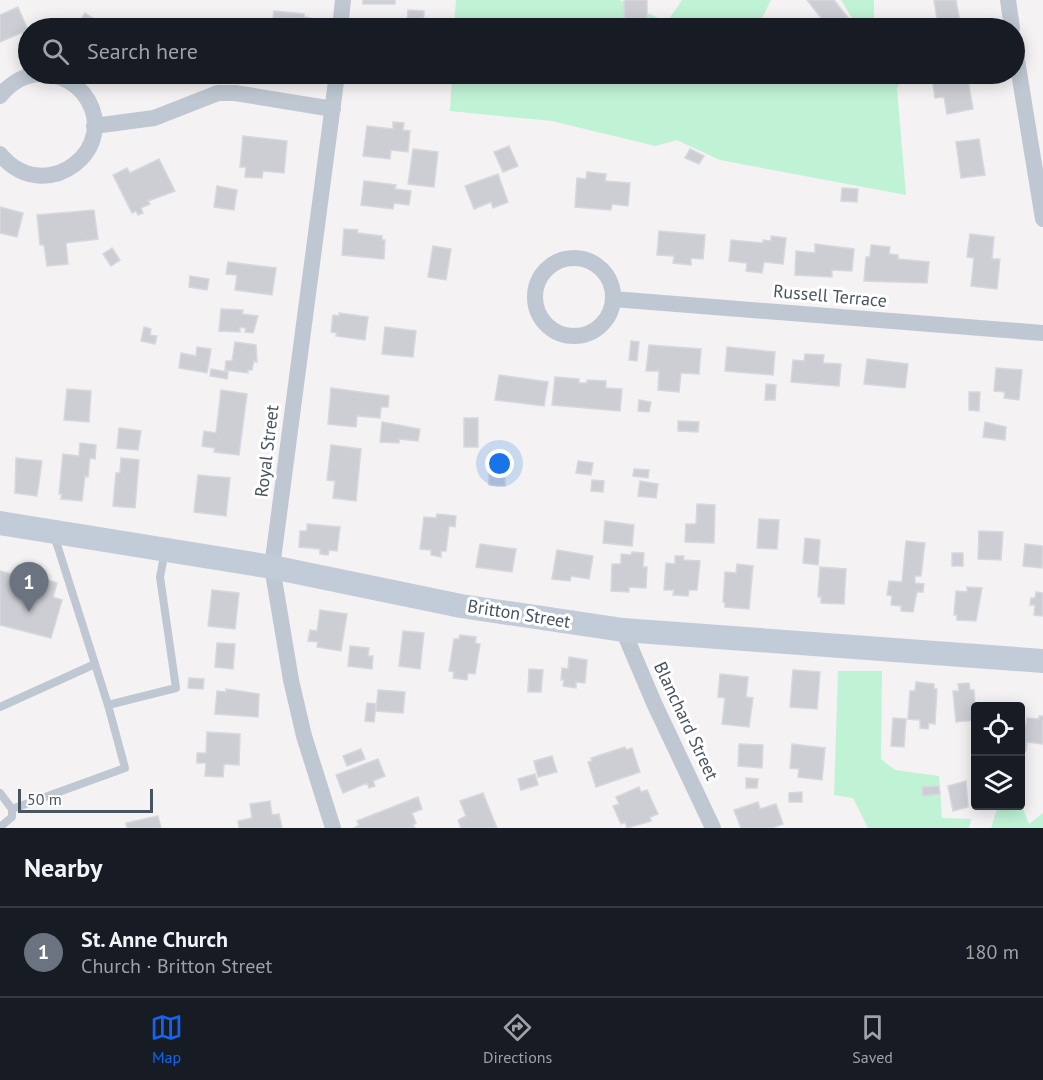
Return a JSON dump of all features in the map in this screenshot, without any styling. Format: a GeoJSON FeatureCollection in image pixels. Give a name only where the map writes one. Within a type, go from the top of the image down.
{"type":"FeatureCollection","features":[{"type":"Feature","properties":{"kind":"street"},"geometry":{"type":"LineString","coordinates":[[341,18],[343,0]]}},
{"type":"Feature","properties":{"kind":"street"},"geometry":{"type":"LineString","coordinates":[[1008,0],[1011,18]]}},
{"type":"Feature","properties":{"kind":"street"},"geometry":{"type":"LineString","coordinates":[[0,96],[18,81]]}},
{"type":"Feature","properties":{"kind":"street"},"geometry":{"type":"LineString","coordinates":[[0,154],[13,167],[32,175],[62,173],[85,154],[94,126],[86,97],[73,84]]}},
{"type":"Feature","properties":{"kind":"street","name":"Royal Street"},"geometry":{"type":"LineString","coordinates":[[333,828],[304,736],[291,681],[272,567],[336,84]]}},
{"type":"Feature","properties":{"kind":"street"},"geometry":{"type":"LineString","coordinates":[[1021,84],[1043,219]]}},
{"type":"Feature","properties":{"kind":"street"},"geometry":{"type":"LineString","coordinates":[[94,126],[154,118],[218,93],[235,93],[333,109]]}},
{"type":"Feature","properties":{"kind":"street"},"geometry":{"type":"LineString","coordinates":[[572,258],[597,266],[612,286],[613,299],[604,323],[594,331],[582,336],[569,336],[546,325],[535,302],[535,289],[544,272],[560,261],[572,258]]}},
{"type":"Feature","properties":{"kind":"street","name":"Russell Terrace"},"geometry":{"type":"LineString","coordinates":[[613,299],[1043,333]]}},
{"type":"Feature","properties":{"kind":"street","name":"Britton Street"},"geometry":{"type":"LineString","coordinates":[[0,523],[272,567],[461,606],[623,630],[1043,661]]}},
{"type":"Feature","properties":{"kind":"street","name":"Blanchard Street"},"geometry":{"type":"LineString","coordinates":[[623,630],[654,703],[713,828]]}},
{"type":"Feature","properties":{"kind":"lane"},"geometry":{"type":"LineString","coordinates":[[12,809],[125,768],[108,705],[52,532]]}},
{"type":"Feature","properties":{"kind":"lane"},"geometry":{"type":"LineString","coordinates":[[108,705],[176,688],[160,577],[165,551]]}},
{"type":"Feature","properties":{"kind":"lane"},"geometry":{"type":"LineString","coordinates":[[0,707],[95,664]]}},
{"type":"Feature","properties":{"kind":"lane"},"geometry":{"type":"LineString","coordinates":[[0,793],[12,809],[12,817],[0,827]]}},
{"type":"Feature","properties":{"kind":"green space"},"geometry":{"type":"Polygon","coordinates":[[[456,0],[619,0],[658,18],[455,18],[456,0]]]}},
{"type":"Feature","properties":{"kind":"green space"},"geometry":{"type":"Polygon","coordinates":[[[682,0],[771,0],[762,18],[670,18],[682,0]]]}},
{"type":"Feature","properties":{"kind":"green space"},"geometry":{"type":"Polygon","coordinates":[[[841,0],[874,0],[874,18],[852,18],[841,0]]]}},
{"type":"Feature","properties":{"kind":"green space"},"geometry":{"type":"Polygon","coordinates":[[[451,84],[899,84],[897,89],[906,195],[720,160],[677,140],[655,146],[552,121],[450,111],[451,84]]]}},
{"type":"Feature","properties":{"kind":"green space"},"geometry":{"type":"Polygon","coordinates":[[[838,671],[882,671],[881,759],[895,770],[939,776],[942,818],[971,819],[969,828],[868,828],[853,798],[834,795],[838,671]]]}},
{"type":"Feature","properties":{"kind":"green space"},"geometry":{"type":"Polygon","coordinates":[[[997,810],[1024,810],[1029,824],[1043,813],[1043,828],[991,828],[997,810]]]}},
{"type":"Feature","properties":{"kind":"building"},"geometry":{"type":"Polygon","coordinates":[[[363,0],[395,0],[395,4],[363,4],[363,0]]]}},
{"type":"Feature","properties":{"kind":"building"},"geometry":{"type":"Polygon","coordinates":[[[624,0],[647,0],[647,18],[625,18],[624,0]]]}},
{"type":"Feature","properties":{"kind":"building"},"geometry":{"type":"Polygon","coordinates":[[[807,0],[834,0],[848,18],[821,18],[807,0]]]}},
{"type":"Feature","properties":{"kind":"building"},"geometry":{"type":"Polygon","coordinates":[[[934,0],[956,0],[959,18],[937,18],[934,0]]]}},
{"type":"Feature","properties":{"kind":"building"},"geometry":{"type":"Polygon","coordinates":[[[18,7],[23,18],[18,18],[18,34],[0,42],[0,15],[18,7]]]}},
{"type":"Feature","properties":{"kind":"building"},"geometry":{"type":"Polygon","coordinates":[[[408,10],[424,11],[424,18],[408,18],[408,10]]]}},
{"type":"Feature","properties":{"kind":"building"},"geometry":{"type":"Polygon","coordinates":[[[274,11],[304,14],[304,17],[310,18],[273,18],[274,11]]]}},
{"type":"Feature","properties":{"kind":"building"},"geometry":{"type":"Polygon","coordinates":[[[85,13],[92,18],[82,18],[85,13]]]}},
{"type":"Feature","properties":{"kind":"building"},"geometry":{"type":"Polygon","coordinates":[[[933,84],[969,84],[973,109],[947,114],[944,97],[935,98],[933,84]]]}},
{"type":"Feature","properties":{"kind":"building"},"geometry":{"type":"Polygon","coordinates":[[[393,122],[404,123],[403,130],[410,131],[408,152],[391,150],[390,159],[363,156],[367,126],[393,129],[393,122]]]}},
{"type":"Feature","properties":{"kind":"building"},"geometry":{"type":"Polygon","coordinates":[[[243,136],[287,141],[284,173],[263,171],[262,178],[245,177],[246,167],[240,167],[243,136]]]}},
{"type":"Feature","properties":{"kind":"building"},"geometry":{"type":"Polygon","coordinates":[[[979,139],[985,175],[961,178],[956,142],[979,139]]]}},
{"type":"Feature","properties":{"kind":"building"},"geometry":{"type":"Polygon","coordinates":[[[509,146],[518,166],[503,172],[494,152],[509,146]]]}},
{"type":"Feature","properties":{"kind":"building"},"geometry":{"type":"Polygon","coordinates":[[[413,149],[438,152],[434,187],[408,184],[413,149]]]}},
{"type":"Feature","properties":{"kind":"building"},"geometry":{"type":"Polygon","coordinates":[[[690,149],[704,156],[699,164],[685,158],[690,149]]]}},
{"type":"Feature","properties":{"kind":"building"},"geometry":{"type":"Polygon","coordinates":[[[159,159],[175,191],[148,201],[150,204],[141,208],[143,213],[138,215],[136,211],[132,213],[113,175],[127,168],[130,173],[159,159]]]}},
{"type":"Feature","properties":{"kind":"building"},"geometry":{"type":"Polygon","coordinates":[[[587,172],[606,174],[605,181],[630,183],[628,206],[612,204],[611,210],[575,207],[577,178],[586,179],[587,172]]]}},
{"type":"Feature","properties":{"kind":"building"},"geometry":{"type":"Polygon","coordinates":[[[498,174],[508,202],[493,208],[491,202],[474,209],[465,186],[498,174]]]}},
{"type":"Feature","properties":{"kind":"building"},"geometry":{"type":"Polygon","coordinates":[[[364,181],[396,185],[395,189],[411,191],[409,205],[394,203],[393,209],[361,205],[364,181]]]}},
{"type":"Feature","properties":{"kind":"building"},"geometry":{"type":"Polygon","coordinates":[[[217,186],[237,190],[234,210],[214,207],[217,186]]]}},
{"type":"Feature","properties":{"kind":"building"},"geometry":{"type":"Polygon","coordinates":[[[842,188],[858,189],[857,202],[841,201],[842,188]]]}},
{"type":"Feature","properties":{"kind":"building"},"geometry":{"type":"Polygon","coordinates":[[[0,207],[23,213],[17,237],[0,233],[0,207]]]}},
{"type":"Feature","properties":{"kind":"building"},"geometry":{"type":"Polygon","coordinates":[[[94,210],[98,239],[66,243],[68,264],[47,266],[44,245],[40,245],[37,215],[94,210]]]}},
{"type":"Feature","properties":{"kind":"building"},"geometry":{"type":"Polygon","coordinates":[[[344,229],[382,236],[382,240],[385,240],[384,259],[342,255],[344,229]]]}},
{"type":"Feature","properties":{"kind":"building"},"geometry":{"type":"Polygon","coordinates":[[[659,231],[705,235],[703,259],[691,258],[691,265],[673,263],[674,256],[657,255],[659,231]]]}},
{"type":"Feature","properties":{"kind":"building"},"geometry":{"type":"Polygon","coordinates":[[[970,234],[994,237],[992,259],[1000,259],[997,289],[971,286],[974,258],[967,257],[970,234]]]}},
{"type":"Feature","properties":{"kind":"building"},"geometry":{"type":"Polygon","coordinates":[[[771,236],[786,238],[783,264],[764,262],[762,273],[746,271],[747,263],[729,261],[731,240],[763,243],[763,240],[771,241],[771,236]]]}},
{"type":"Feature","properties":{"kind":"building"},"geometry":{"type":"Polygon","coordinates":[[[815,244],[854,249],[852,271],[832,270],[832,277],[795,275],[796,251],[815,253],[815,244]]]}},
{"type":"Feature","properties":{"kind":"building"},"geometry":{"type":"Polygon","coordinates":[[[871,245],[890,247],[889,254],[898,255],[898,259],[929,262],[927,283],[864,281],[866,257],[870,257],[871,245]]]}},
{"type":"Feature","properties":{"kind":"building"},"geometry":{"type":"Polygon","coordinates":[[[433,246],[451,249],[446,280],[428,277],[433,246]]]}},
{"type":"Feature","properties":{"kind":"building"},"geometry":{"type":"Polygon","coordinates":[[[112,248],[120,260],[111,266],[103,254],[112,248]]]}},
{"type":"Feature","properties":{"kind":"building"},"geometry":{"type":"Polygon","coordinates":[[[228,262],[276,268],[272,295],[235,290],[237,275],[226,274],[228,262]]]}},
{"type":"Feature","properties":{"kind":"building"},"geometry":{"type":"Polygon","coordinates":[[[190,276],[209,279],[207,290],[189,287],[190,276]]]}},
{"type":"Feature","properties":{"kind":"building"},"geometry":{"type":"Polygon","coordinates":[[[221,309],[243,310],[242,314],[258,316],[253,333],[245,332],[246,328],[240,327],[240,332],[219,331],[221,309]]]}},
{"type":"Feature","properties":{"kind":"building"},"geometry":{"type":"Polygon","coordinates":[[[339,313],[368,317],[365,340],[336,336],[337,333],[331,332],[333,315],[339,316],[339,313]]]}},
{"type":"Feature","properties":{"kind":"building"},"geometry":{"type":"Polygon","coordinates":[[[144,327],[151,329],[150,335],[157,336],[155,344],[141,341],[144,327]]]}},
{"type":"Feature","properties":{"kind":"building"},"geometry":{"type":"Polygon","coordinates":[[[385,327],[416,331],[413,357],[382,354],[385,327]]]}},
{"type":"Feature","properties":{"kind":"building"},"geometry":{"type":"Polygon","coordinates":[[[631,341],[639,342],[637,361],[629,360],[631,341]]]}},
{"type":"Feature","properties":{"kind":"building"},"geometry":{"type":"Polygon","coordinates":[[[235,342],[256,345],[257,362],[254,361],[252,370],[248,370],[248,373],[225,370],[226,361],[232,361],[235,342]]]}},
{"type":"Feature","properties":{"kind":"building"},"geometry":{"type":"Polygon","coordinates":[[[649,345],[701,349],[699,374],[681,373],[679,392],[658,390],[659,371],[646,371],[649,345]]]}},
{"type":"Feature","properties":{"kind":"building"},"geometry":{"type":"Polygon","coordinates":[[[197,347],[211,349],[207,373],[179,368],[181,353],[196,356],[197,347]]]}},
{"type":"Feature","properties":{"kind":"building"},"geometry":{"type":"Polygon","coordinates":[[[727,347],[775,352],[773,375],[725,371],[727,347]]]}},
{"type":"Feature","properties":{"kind":"building"},"geometry":{"type":"Polygon","coordinates":[[[805,354],[824,355],[823,363],[841,364],[839,386],[791,382],[793,360],[804,361],[805,354]]]}},
{"type":"Feature","properties":{"kind":"building"},"geometry":{"type":"Polygon","coordinates":[[[867,359],[908,364],[905,388],[864,384],[867,359]]]}},
{"type":"Feature","properties":{"kind":"building"},"geometry":{"type":"Polygon","coordinates":[[[996,368],[1022,370],[1019,400],[1004,398],[1005,392],[994,391],[996,368]]]}},
{"type":"Feature","properties":{"kind":"building"},"geometry":{"type":"Polygon","coordinates":[[[211,369],[228,372],[227,379],[210,376],[211,369]]]}},
{"type":"Feature","properties":{"kind":"building"},"geometry":{"type":"Polygon","coordinates":[[[499,375],[548,382],[544,406],[495,400],[499,375]]]}},
{"type":"Feature","properties":{"kind":"building"},"geometry":{"type":"Polygon","coordinates":[[[555,377],[579,379],[579,383],[587,383],[587,380],[606,381],[606,388],[622,389],[620,411],[552,405],[555,377]]]}},
{"type":"Feature","properties":{"kind":"building"},"geometry":{"type":"Polygon","coordinates":[[[766,384],[776,385],[775,400],[765,400],[766,384]]]}},
{"type":"Feature","properties":{"kind":"building"},"geometry":{"type":"Polygon","coordinates":[[[331,388],[389,396],[388,407],[381,407],[380,418],[357,416],[356,427],[328,424],[331,388]]]}},
{"type":"Feature","properties":{"kind":"building"},"geometry":{"type":"Polygon","coordinates":[[[67,389],[91,391],[89,422],[64,420],[67,389]]]}},
{"type":"Feature","properties":{"kind":"building"},"geometry":{"type":"Polygon","coordinates":[[[221,390],[247,394],[239,455],[214,452],[215,448],[202,446],[204,431],[216,433],[221,390]]]}},
{"type":"Feature","properties":{"kind":"building"},"geometry":{"type":"Polygon","coordinates":[[[969,392],[980,392],[979,411],[969,410],[969,392]]]}},
{"type":"Feature","properties":{"kind":"building"},"geometry":{"type":"Polygon","coordinates":[[[639,400],[651,402],[649,412],[638,411],[639,400]]]}},
{"type":"Feature","properties":{"kind":"building"},"geometry":{"type":"Polygon","coordinates":[[[464,418],[478,418],[478,447],[464,447],[464,418]]]}},
{"type":"Feature","properties":{"kind":"building"},"geometry":{"type":"Polygon","coordinates":[[[678,421],[699,422],[698,432],[678,431],[678,421]]]}},
{"type":"Feature","properties":{"kind":"building"},"geometry":{"type":"Polygon","coordinates":[[[382,422],[420,429],[418,441],[399,439],[399,443],[380,442],[382,422]]]}},
{"type":"Feature","properties":{"kind":"building"},"geometry":{"type":"Polygon","coordinates":[[[985,422],[1006,427],[1005,440],[983,437],[985,422]]]}},
{"type":"Feature","properties":{"kind":"building"},"geometry":{"type":"Polygon","coordinates":[[[119,428],[141,431],[138,450],[117,448],[119,428]]]}},
{"type":"Feature","properties":{"kind":"building"},"geometry":{"type":"Polygon","coordinates":[[[80,443],[96,445],[95,459],[90,458],[88,477],[85,476],[82,501],[61,499],[62,494],[59,494],[63,454],[79,456],[80,443]]]}},
{"type":"Feature","properties":{"kind":"building"},"geometry":{"type":"Polygon","coordinates":[[[331,445],[361,449],[356,501],[333,498],[335,481],[327,480],[331,445]]]}},
{"type":"Feature","properties":{"kind":"building"},"geometry":{"type":"Polygon","coordinates":[[[16,458],[42,461],[37,496],[15,493],[16,458]]]}},
{"type":"Feature","properties":{"kind":"building"},"geometry":{"type":"Polygon","coordinates":[[[121,458],[139,460],[135,508],[113,506],[116,473],[120,473],[121,458]]]}},
{"type":"Feature","properties":{"kind":"building"},"geometry":{"type":"Polygon","coordinates":[[[578,461],[593,463],[591,475],[576,473],[578,461]]]}},
{"type":"Feature","properties":{"kind":"building"},"geometry":{"type":"Polygon","coordinates":[[[634,469],[649,470],[648,478],[633,476],[634,469]]]}},
{"type":"Feature","properties":{"kind":"building"},"geometry":{"type":"Polygon","coordinates":[[[489,473],[505,474],[505,486],[489,485],[489,473]]]}},
{"type":"Feature","properties":{"kind":"building"},"geometry":{"type":"Polygon","coordinates":[[[198,475],[230,478],[226,516],[194,512],[198,475]]]}},
{"type":"Feature","properties":{"kind":"building"},"geometry":{"type":"Polygon","coordinates":[[[592,480],[604,481],[603,492],[591,491],[592,480]]]}},
{"type":"Feature","properties":{"kind":"building"},"geometry":{"type":"Polygon","coordinates":[[[640,481],[658,484],[656,498],[638,496],[640,481]]]}},
{"type":"Feature","properties":{"kind":"building"},"geometry":{"type":"Polygon","coordinates":[[[697,504],[715,505],[714,543],[685,542],[686,524],[696,524],[697,504]]]}},
{"type":"Feature","properties":{"kind":"building"},"geometry":{"type":"Polygon","coordinates":[[[437,514],[456,516],[455,527],[449,526],[446,551],[441,551],[441,557],[431,555],[431,550],[420,549],[424,517],[436,518],[437,514]]]}},
{"type":"Feature","properties":{"kind":"building"},"geometry":{"type":"Polygon","coordinates":[[[759,519],[779,520],[777,549],[757,548],[759,519]]]}},
{"type":"Feature","properties":{"kind":"building"},"geometry":{"type":"Polygon","coordinates":[[[605,521],[634,525],[632,546],[603,543],[605,521]]]}},
{"type":"Feature","properties":{"kind":"building"},"geometry":{"type":"Polygon","coordinates":[[[307,524],[340,527],[337,551],[329,550],[328,555],[320,554],[320,549],[299,547],[300,531],[307,531],[307,524]]]}},
{"type":"Feature","properties":{"kind":"building"},"geometry":{"type":"Polygon","coordinates":[[[979,531],[1003,532],[1001,560],[978,559],[979,531]]]}},
{"type":"Feature","properties":{"kind":"building"},"geometry":{"type":"Polygon","coordinates":[[[805,538],[820,540],[818,565],[803,563],[805,538]]]}},
{"type":"Feature","properties":{"kind":"building"},"geometry":{"type":"Polygon","coordinates":[[[906,541],[925,543],[921,576],[915,576],[915,583],[924,584],[923,592],[917,592],[913,612],[901,611],[901,606],[891,605],[892,596],[887,595],[889,581],[902,582],[906,541]]]}},
{"type":"Feature","properties":{"kind":"building"},"geometry":{"type":"Polygon","coordinates":[[[480,544],[516,549],[512,572],[476,567],[480,544]]]}},
{"type":"Feature","properties":{"kind":"building"},"geometry":{"type":"Polygon","coordinates":[[[1025,544],[1043,546],[1042,568],[1023,566],[1025,544]]]}},
{"type":"Feature","properties":{"kind":"building"},"geometry":{"type":"Polygon","coordinates":[[[557,550],[593,556],[589,579],[571,576],[570,581],[552,579],[557,550]]]}},
{"type":"Feature","properties":{"kind":"building"},"geometry":{"type":"Polygon","coordinates":[[[632,552],[644,553],[643,567],[647,567],[646,588],[629,587],[629,592],[611,591],[612,564],[621,564],[621,554],[631,555],[632,552]]]}},
{"type":"Feature","properties":{"kind":"building"},"geometry":{"type":"Polygon","coordinates":[[[952,553],[963,553],[963,566],[952,566],[952,553]]]}},
{"type":"Feature","properties":{"kind":"building"},"geometry":{"type":"Polygon","coordinates":[[[675,556],[684,556],[683,560],[700,561],[697,590],[689,590],[688,596],[673,595],[674,590],[664,590],[666,563],[675,564],[675,556]]]}},
{"type":"Feature","properties":{"kind":"building"},"geometry":{"type":"Polygon","coordinates":[[[737,564],[753,566],[749,609],[725,607],[723,602],[725,572],[736,573],[737,564]]]}},
{"type":"Feature","properties":{"kind":"building"},"geometry":{"type":"Polygon","coordinates":[[[820,567],[846,569],[844,604],[821,603],[821,597],[818,597],[820,567]]]}},
{"type":"Feature","properties":{"kind":"building"},"geometry":{"type":"Polygon","coordinates":[[[26,569],[43,574],[41,578],[57,583],[53,597],[62,600],[51,638],[0,625],[0,571],[24,577],[26,569]]]}},
{"type":"Feature","properties":{"kind":"building"},"geometry":{"type":"Polygon","coordinates":[[[967,587],[982,588],[976,621],[957,620],[957,615],[954,615],[956,591],[967,592],[967,587]]]}},
{"type":"Feature","properties":{"kind":"building"},"geometry":{"type":"Polygon","coordinates":[[[212,590],[239,593],[235,629],[208,626],[212,590]]]}},
{"type":"Feature","properties":{"kind":"building"},"geometry":{"type":"Polygon","coordinates":[[[1036,592],[1043,593],[1043,616],[1034,615],[1035,605],[1030,605],[1031,598],[1035,598],[1036,592]]]}},
{"type":"Feature","properties":{"kind":"building"},"geometry":{"type":"Polygon","coordinates":[[[320,610],[347,614],[341,651],[317,647],[318,642],[308,641],[310,630],[317,631],[320,610]]]}},
{"type":"Feature","properties":{"kind":"building"},"geometry":{"type":"Polygon","coordinates":[[[403,631],[424,633],[420,669],[399,666],[403,631]]]}},
{"type":"Feature","properties":{"kind":"building"},"geometry":{"type":"Polygon","coordinates":[[[460,635],[476,637],[475,643],[480,644],[475,674],[468,673],[467,680],[453,678],[454,672],[449,671],[454,639],[459,639],[460,635]]]}},
{"type":"Feature","properties":{"kind":"building"},"geometry":{"type":"Polygon","coordinates":[[[217,643],[235,644],[233,669],[215,667],[217,643]]]}},
{"type":"Feature","properties":{"kind":"building"},"geometry":{"type":"Polygon","coordinates":[[[350,646],[369,648],[368,656],[373,656],[372,669],[348,666],[350,646]]]}},
{"type":"Feature","properties":{"kind":"building"},"geometry":{"type":"Polygon","coordinates":[[[569,657],[587,660],[585,683],[576,682],[576,688],[563,686],[564,680],[561,680],[562,668],[568,669],[569,657]]]}},
{"type":"Feature","properties":{"kind":"building"},"geometry":{"type":"Polygon","coordinates":[[[529,669],[543,670],[541,692],[528,692],[529,669]]]}},
{"type":"Feature","properties":{"kind":"building"},"geometry":{"type":"Polygon","coordinates":[[[793,670],[820,672],[817,709],[790,707],[793,670]]]}},
{"type":"Feature","properties":{"kind":"building"},"geometry":{"type":"Polygon","coordinates":[[[720,674],[748,677],[746,697],[753,698],[749,727],[722,724],[725,698],[718,697],[720,674]]]}},
{"type":"Feature","properties":{"kind":"building"},"geometry":{"type":"Polygon","coordinates":[[[189,678],[204,679],[203,689],[188,688],[189,678]]]}},
{"type":"Feature","properties":{"kind":"building"},"geometry":{"type":"Polygon","coordinates":[[[916,682],[934,684],[934,689],[937,689],[935,724],[929,723],[928,729],[920,728],[920,720],[908,719],[910,691],[915,691],[916,682]]]}},
{"type":"Feature","properties":{"kind":"building"},"geometry":{"type":"Polygon","coordinates":[[[969,683],[970,690],[974,690],[975,702],[971,702],[971,720],[956,722],[953,691],[959,691],[958,684],[969,683]]]}},
{"type":"Feature","properties":{"kind":"building"},"geometry":{"type":"Polygon","coordinates":[[[226,689],[259,694],[258,717],[215,714],[217,691],[226,692],[226,689]]]}},
{"type":"Feature","properties":{"kind":"building"},"geometry":{"type":"Polygon","coordinates":[[[378,690],[405,692],[403,713],[376,711],[378,690]]]}},
{"type":"Feature","properties":{"kind":"building"},"geometry":{"type":"Polygon","coordinates":[[[367,703],[376,704],[374,722],[365,721],[367,703]]]}},
{"type":"Feature","properties":{"kind":"building"},"geometry":{"type":"Polygon","coordinates":[[[1039,716],[1043,716],[1043,744],[1027,742],[1025,751],[1027,718],[1039,719],[1039,716]]]}},
{"type":"Feature","properties":{"kind":"building"},"geometry":{"type":"Polygon","coordinates":[[[893,718],[906,719],[904,747],[891,746],[893,718]]]}},
{"type":"Feature","properties":{"kind":"building"},"geometry":{"type":"Polygon","coordinates":[[[207,732],[240,734],[239,765],[224,764],[223,777],[205,776],[206,763],[197,763],[197,753],[206,753],[207,732]]]}},
{"type":"Feature","properties":{"kind":"building"},"geometry":{"type":"Polygon","coordinates":[[[739,744],[763,745],[762,768],[738,766],[739,744]]]}},
{"type":"Feature","properties":{"kind":"building"},"geometry":{"type":"Polygon","coordinates":[[[792,744],[825,748],[822,780],[798,777],[799,769],[790,768],[792,744]]]}},
{"type":"Feature","properties":{"kind":"building"},"geometry":{"type":"Polygon","coordinates":[[[625,747],[626,750],[632,748],[640,772],[596,787],[588,762],[592,761],[591,758],[625,747]]]}},
{"type":"Feature","properties":{"kind":"building"},"geometry":{"type":"Polygon","coordinates":[[[361,749],[365,759],[347,766],[343,756],[361,749]]]}},
{"type":"Feature","properties":{"kind":"building"},"geometry":{"type":"Polygon","coordinates":[[[552,756],[557,772],[538,777],[534,761],[552,756]]]}},
{"type":"Feature","properties":{"kind":"building"},"geometry":{"type":"Polygon","coordinates":[[[378,759],[385,776],[373,781],[375,786],[369,788],[367,783],[343,793],[336,775],[378,759]]]}},
{"type":"Feature","properties":{"kind":"building"},"geometry":{"type":"Polygon","coordinates":[[[535,774],[538,785],[521,790],[518,779],[535,774]]]}},
{"type":"Feature","properties":{"kind":"building"},"geometry":{"type":"Polygon","coordinates":[[[746,778],[758,779],[757,788],[746,788],[746,778]]]}},
{"type":"Feature","properties":{"kind":"building"},"geometry":{"type":"Polygon","coordinates":[[[966,781],[968,807],[953,811],[948,786],[966,781]]]}},
{"type":"Feature","properties":{"kind":"building"},"geometry":{"type":"Polygon","coordinates":[[[939,786],[940,794],[923,796],[922,787],[939,786]]]}},
{"type":"Feature","properties":{"kind":"building"},"geometry":{"type":"Polygon","coordinates":[[[639,787],[641,792],[647,790],[658,814],[650,817],[651,821],[627,828],[625,822],[621,824],[613,806],[619,804],[616,797],[639,787]]]}},
{"type":"Feature","properties":{"kind":"building"},"geometry":{"type":"Polygon","coordinates":[[[802,792],[802,802],[789,802],[789,793],[802,792]]]}},
{"type":"Feature","properties":{"kind":"building"},"geometry":{"type":"Polygon","coordinates":[[[483,793],[497,828],[461,828],[458,820],[466,816],[460,801],[483,793]]]}},
{"type":"Feature","properties":{"kind":"building"},"geometry":{"type":"Polygon","coordinates":[[[418,797],[422,809],[412,813],[416,823],[413,825],[415,828],[354,828],[359,825],[357,821],[418,797]]]}},
{"type":"Feature","properties":{"kind":"building"},"geometry":{"type":"Polygon","coordinates":[[[270,801],[272,815],[279,814],[282,828],[239,828],[238,821],[252,818],[250,804],[270,801]]]}},
{"type":"Feature","properties":{"kind":"building"},"geometry":{"type":"Polygon","coordinates":[[[758,802],[760,809],[776,804],[783,824],[772,828],[741,828],[734,810],[758,802]]]}},
{"type":"Feature","properties":{"kind":"building"},"geometry":{"type":"Polygon","coordinates":[[[158,816],[161,828],[127,828],[126,823],[158,816]]]}},
{"type":"Feature","properties":{"kind":"place","name":"St. Anne Church"},"geometry":{"type":"Point","coordinates":[29,612]}}]}
